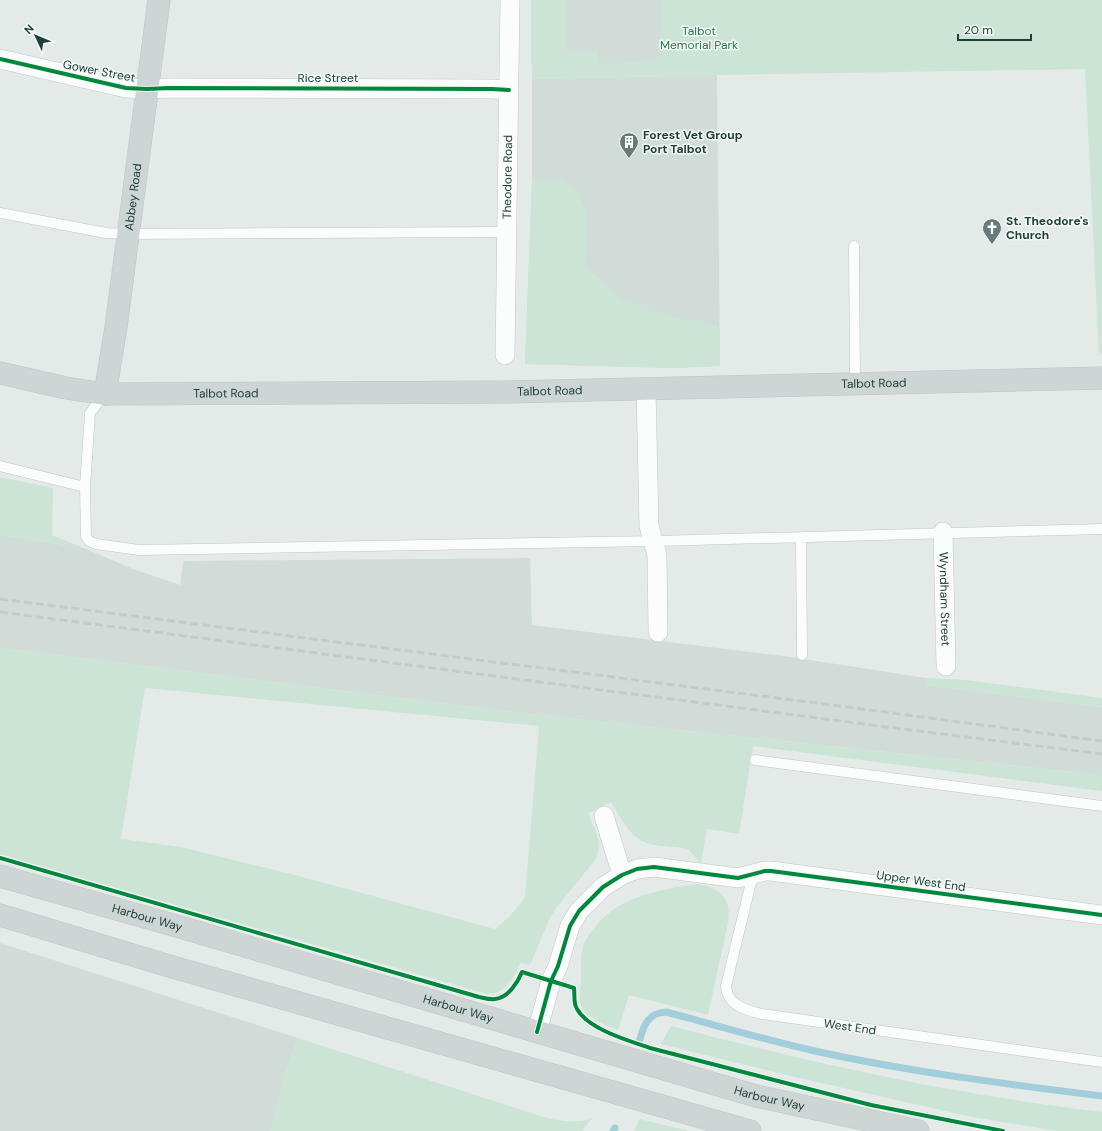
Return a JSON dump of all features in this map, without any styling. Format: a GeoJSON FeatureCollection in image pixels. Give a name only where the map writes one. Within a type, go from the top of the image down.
{"type":"FeatureCollection","features":[{"type":"Feature","properties":{"kind":"main road","name":"Abbey Road"},"geometry":{"type":"LineString","coordinates":[[105,394],[116,327],[159,0]]}},
{"type":"Feature","properties":{"kind":"main road","name":"Talbot Road"},"geometry":{"type":"LineString","coordinates":[[0,373],[66,388],[105,394],[506,392],[1102,378]]}},
{"type":"Feature","properties":{"kind":"main road","name":"Harbour Way"},"geometry":{"type":"LineString","coordinates":[[0,876],[196,931],[756,1096],[918,1131]]}},
{"type":"Feature","properties":{"kind":"main road"},"geometry":{"type":"LineString","coordinates":[[0,915],[177,968],[750,1131]]}},
{"type":"Feature","properties":{"kind":"street","name":"Theodore Road"},"geometry":{"type":"LineString","coordinates":[[506,355],[510,0]]}},
{"type":"Feature","properties":{"kind":"street","name":"Gower Street"},"geometry":{"type":"LineString","coordinates":[[0,60],[126,88],[147,89]]}},
{"type":"Feature","properties":{"kind":"street","name":"Rice Street"},"geometry":{"type":"LineString","coordinates":[[147,89],[509,90]]}},
{"type":"Feature","properties":{"kind":"street"},"geometry":{"type":"LineString","coordinates":[[646,389],[649,526],[657,555],[658,632]]}},
{"type":"Feature","properties":{"kind":"street","name":"Wyndham Street"},"geometry":{"type":"LineString","coordinates":[[943,532],[946,666]]}},
{"type":"Feature","properties":{"kind":"street"},"geometry":{"type":"LineString","coordinates":[[604,816],[622,875]]}},
{"type":"Feature","properties":{"kind":"street","name":"Upper West End"},"geometry":{"type":"LineString","coordinates":[[537,1032],[551,981],[558,966],[570,926],[579,911],[603,887],[622,875],[638,869],[654,867],[745,876],[771,871],[1102,915]]}},
{"type":"Feature","properties":{"kind":"lane"},"geometry":{"type":"LineString","coordinates":[[0,213],[106,232],[128,234],[507,232]]}},
{"type":"Feature","properties":{"kind":"lane"},"geometry":{"type":"LineString","coordinates":[[854,246],[854,385]]}},
{"type":"Feature","properties":{"kind":"lane"},"geometry":{"type":"LineString","coordinates":[[105,394],[90,413],[86,487],[86,536],[89,541],[96,544],[139,550],[801,538],[943,532],[1102,530]]}},
{"type":"Feature","properties":{"kind":"lane"},"geometry":{"type":"LineString","coordinates":[[0,466],[86,487]]}},
{"type":"Feature","properties":{"kind":"lane"},"geometry":{"type":"LineString","coordinates":[[801,538],[802,655]]}},
{"type":"Feature","properties":{"kind":"lane"},"geometry":{"type":"LineString","coordinates":[[755,760],[1102,806]]}},
{"type":"Feature","properties":{"kind":"lane","name":"West End"},"geometry":{"type":"LineString","coordinates":[[745,876],[726,986],[728,997],[736,1005],[762,1014],[1102,1062]]}},
{"type":"Feature","properties":{"kind":"shaded area"},"geometry":{"type":"Polygon","coordinates":[[[531,0],[661,0],[661,55],[654,61],[531,63],[531,0]]]}},
{"type":"Feature","properties":{"kind":"shaded area"},"geometry":{"type":"Polygon","coordinates":[[[717,75],[720,366],[673,368],[525,364],[532,181],[532,79],[717,75]]]}},
{"type":"Feature","properties":{"kind":"shaded area"},"geometry":{"type":"Polygon","coordinates":[[[0,535],[84,548],[133,569],[180,585],[183,561],[530,558],[532,625],[791,657],[926,678],[926,685],[1102,707],[1102,775],[530,714],[0,648],[0,535]]]}},
{"type":"Feature","properties":{"kind":"shaded area"},"geometry":{"type":"Polygon","coordinates":[[[0,943],[298,1038],[283,1080],[271,1131],[0,1131],[0,943]]]}},
{"type":"Feature","properties":{"kind":"green space","name":"Talbot Memorial Park"},"geometry":{"type":"Polygon","coordinates":[[[531,0],[567,0],[567,52],[598,52],[599,62],[654,61],[661,55],[661,0],[1102,0],[1102,354],[1099,354],[1085,69],[532,79],[531,0]]]}},
{"type":"Feature","properties":{"kind":"green space"},"geometry":{"type":"Polygon","coordinates":[[[559,180],[577,190],[587,213],[585,266],[621,298],[667,315],[720,327],[720,366],[673,368],[525,364],[532,181],[559,180]]]}},
{"type":"Feature","properties":{"kind":"green space"},"geometry":{"type":"Polygon","coordinates":[[[0,477],[53,488],[52,535],[84,548],[0,535],[0,477]]]}},
{"type":"Feature","properties":{"kind":"green space"},"geometry":{"type":"Polygon","coordinates":[[[0,648],[530,714],[1102,775],[1102,791],[753,746],[739,834],[707,829],[701,864],[688,849],[654,845],[639,839],[628,829],[611,802],[588,813],[598,840],[599,846],[596,859],[557,907],[550,918],[530,965],[521,963],[512,980],[504,988],[494,993],[487,994],[0,854],[0,648]],[[145,688],[121,839],[181,847],[295,875],[495,929],[510,916],[525,898],[539,726],[145,688]]]}},
{"type":"Feature","properties":{"kind":"green space"},"geometry":{"type":"Polygon","coordinates":[[[926,678],[966,680],[1102,698],[1102,707],[926,685],[926,678]]]}},
{"type":"Feature","properties":{"kind":"green space"},"geometry":{"type":"Polygon","coordinates":[[[698,884],[713,888],[723,896],[728,907],[729,915],[708,1015],[629,995],[618,1030],[589,1016],[582,1008],[580,1002],[581,959],[585,942],[596,926],[605,916],[624,903],[665,889],[698,884]]]}},
{"type":"Feature","properties":{"kind":"green space"},"geometry":{"type":"Polygon","coordinates":[[[671,1026],[778,1053],[939,1087],[993,1097],[1102,1112],[1102,1131],[1056,1131],[972,1117],[786,1075],[661,1044],[671,1026]]]}},
{"type":"Feature","properties":{"kind":"green space"},"geometry":{"type":"Polygon","coordinates":[[[298,1038],[550,1119],[576,1121],[592,1118],[582,1131],[271,1131],[283,1080],[298,1038]]]}},
{"type":"Feature","properties":{"kind":"green space"},"geometry":{"type":"Polygon","coordinates":[[[640,1119],[689,1131],[634,1131],[640,1119]]]}},
{"type":"Feature","properties":{"kind":"waterway"},"geometry":{"type":"LineString","coordinates":[[640,1039],[648,1020],[655,1015],[666,1012],[815,1051],[886,1065],[958,1077],[1102,1096]]}},
{"type":"Feature","properties":{"kind":"railway"},"geometry":{"type":"LineString","coordinates":[[0,599],[1102,741]]}},
{"type":"Feature","properties":{"kind":"railway"},"geometry":{"type":"LineString","coordinates":[[0,612],[1102,754]]}},
{"type":"Feature","properties":{"kind":"cycle path"},"geometry":{"type":"LineString","coordinates":[[0,59],[126,88],[509,90]]}},
{"type":"Feature","properties":{"kind":"cycle path"},"geometry":{"type":"LineString","coordinates":[[0,858],[479,997],[495,999],[504,996],[515,985],[522,972],[574,988],[575,1004],[577,1009],[590,1023],[621,1038],[650,1048],[871,1105],[1003,1131]]}},
{"type":"Feature","properties":{"kind":"cycle path"},"geometry":{"type":"LineString","coordinates":[[537,1032],[551,981],[558,966],[570,926],[579,911],[603,887],[622,875],[637,869],[654,867],[738,878],[765,871],[771,871],[1102,915]]}},
{"type":"Feature","properties":{"kind":"place","name":"Forest Vet Group Port Talbot"},"geometry":{"type":"Point","coordinates":[629,159]}},
{"type":"Feature","properties":{"kind":"place","name":"St. Theodore's Church"},"geometry":{"type":"Point","coordinates":[992,245]}}]}
